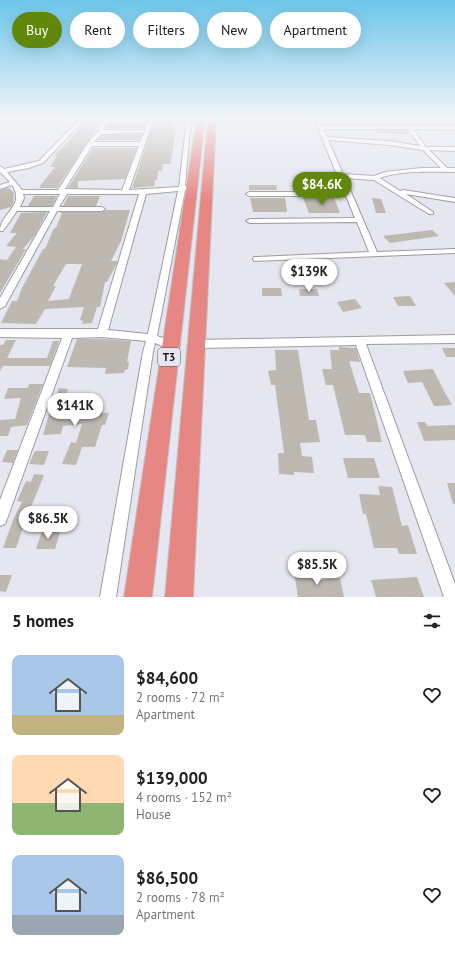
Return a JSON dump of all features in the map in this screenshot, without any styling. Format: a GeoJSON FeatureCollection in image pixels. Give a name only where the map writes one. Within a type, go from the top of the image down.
{"type":"FeatureCollection","features":[{"type":"Feature","properties":{"kind":"highway","name":"T3"},"geometry":{"type":"LineString","coordinates":[[138,597],[170,345],[186,188],[195,146]]}},
{"type":"Feature","properties":{"kind":"highway","name":"T3"},"geometry":{"type":"LineString","coordinates":[[179,597],[210,146]]}},
{"type":"Feature","properties":{"kind":"street"},"geometry":{"type":"LineString","coordinates":[[1,170],[29,166],[41,162],[57,146]]}},
{"type":"Feature","properties":{"kind":"street"},"geometry":{"type":"LineString","coordinates":[[0,306],[56,208],[63,191],[89,146]]}},
{"type":"Feature","properties":{"kind":"street"},"geometry":{"type":"LineString","coordinates":[[125,192],[141,146]]}},
{"type":"Feature","properties":{"kind":"street"},"geometry":{"type":"LineString","coordinates":[[108,597],[148,352],[186,188],[188,146]]}},
{"type":"Feature","properties":{"kind":"street"},"geometry":{"type":"LineString","coordinates":[[328,146],[374,254]]}},
{"type":"Feature","properties":{"kind":"street"},"geometry":{"type":"LineString","coordinates":[[403,146],[455,149]]}},
{"type":"Feature","properties":{"kind":"street"},"geometry":{"type":"LineString","coordinates":[[424,148],[445,170]]}},
{"type":"Feature","properties":{"kind":"street"},"geometry":{"type":"LineString","coordinates":[[341,176],[375,178],[385,174],[428,169],[455,170]]}},
{"type":"Feature","properties":{"kind":"street"},"geometry":{"type":"LineString","coordinates":[[1,170],[20,192],[19,202],[1,226]]}},
{"type":"Feature","properties":{"kind":"street"},"geometry":{"type":"LineString","coordinates":[[375,178],[417,206],[431,213]]}},
{"type":"Feature","properties":{"kind":"street"},"geometry":{"type":"LineString","coordinates":[[0,187],[13,183]]}},
{"type":"Feature","properties":{"kind":"street"},"geometry":{"type":"LineString","coordinates":[[20,192],[143,192],[186,188]]}},
{"type":"Feature","properties":{"kind":"street"},"geometry":{"type":"LineString","coordinates":[[102,333],[143,192]]}},
{"type":"Feature","properties":{"kind":"street"},"geometry":{"type":"LineString","coordinates":[[398,192],[455,200]]}},
{"type":"Feature","properties":{"kind":"street"},"geometry":{"type":"LineString","coordinates":[[249,194],[349,194]]}},
{"type":"Feature","properties":{"kind":"street"},"geometry":{"type":"LineString","coordinates":[[15,209],[56,208],[102,210]]}},
{"type":"Feature","properties":{"kind":"street"},"geometry":{"type":"LineString","coordinates":[[250,221],[360,220]]}},
{"type":"Feature","properties":{"kind":"street"},"geometry":{"type":"LineString","coordinates":[[257,259],[455,251]]}},
{"type":"Feature","properties":{"kind":"street"},"geometry":{"type":"LineString","coordinates":[[0,333],[102,333],[152,338],[170,345]]}},
{"type":"Feature","properties":{"kind":"street"},"geometry":{"type":"LineString","coordinates":[[0,519],[68,334]]}},
{"type":"Feature","properties":{"kind":"street"},"geometry":{"type":"LineString","coordinates":[[197,344],[455,340]]}},
{"type":"Feature","properties":{"kind":"street"},"geometry":{"type":"LineString","coordinates":[[360,342],[452,597]]}},
{"type":"Feature","properties":{"kind":"building"},"geometry":{"type":"Polygon","coordinates":[[[64,146],[85,146],[57,188],[39,188],[55,167],[50,167],[57,156],[54,156],[64,146]]]}},
{"type":"Feature","properties":{"kind":"building"},"geometry":{"type":"Polygon","coordinates":[[[146,146],[173,146],[170,164],[163,164],[162,171],[158,171],[157,180],[155,180],[154,186],[132,188],[146,146]]]}},
{"type":"Feature","properties":{"kind":"building"},"geometry":{"type":"Polygon","coordinates":[[[93,148],[137,148],[125,179],[78,181],[78,188],[68,188],[93,148]]]}},
{"type":"Feature","properties":{"kind":"building"},"geometry":{"type":"Polygon","coordinates":[[[249,185],[276,185],[277,190],[249,190],[249,185]]]}},
{"type":"Feature","properties":{"kind":"building"},"geometry":{"type":"Polygon","coordinates":[[[326,185],[327,190],[302,190],[301,186],[326,185]]]}},
{"type":"Feature","properties":{"kind":"building"},"geometry":{"type":"Polygon","coordinates":[[[9,188],[14,193],[13,203],[11,207],[0,210],[0,190],[9,188]]]}},
{"type":"Feature","properties":{"kind":"building"},"geometry":{"type":"Polygon","coordinates":[[[34,196],[57,196],[52,206],[28,206],[34,196]]]}},
{"type":"Feature","properties":{"kind":"building"},"geometry":{"type":"Polygon","coordinates":[[[68,196],[100,196],[96,206],[63,206],[68,196]]]}},
{"type":"Feature","properties":{"kind":"building"},"geometry":{"type":"Polygon","coordinates":[[[250,198],[285,198],[287,212],[253,212],[250,198]]]}},
{"type":"Feature","properties":{"kind":"building"},"geometry":{"type":"Polygon","coordinates":[[[303,198],[334,198],[340,213],[309,213],[303,198]]]}},
{"type":"Feature","properties":{"kind":"building"},"geometry":{"type":"Polygon","coordinates":[[[372,198],[381,199],[386,213],[376,213],[372,198]]]}},
{"type":"Feature","properties":{"kind":"building"},"geometry":{"type":"Polygon","coordinates":[[[106,210],[130,210],[121,241],[111,261],[117,261],[117,263],[107,282],[105,282],[100,307],[97,307],[92,323],[82,324],[83,321],[80,320],[84,307],[45,309],[36,324],[1,323],[12,301],[17,301],[22,288],[43,249],[45,249],[54,228],[56,228],[62,213],[60,212],[102,212],[106,210]],[[66,264],[53,286],[56,286],[48,301],[69,299],[82,264],[66,264]]]}},
{"type":"Feature","properties":{"kind":"building"},"geometry":{"type":"Polygon","coordinates":[[[47,212],[35,235],[23,249],[26,249],[0,293],[0,259],[7,260],[16,247],[6,246],[17,233],[10,233],[21,213],[47,212]]]}},
{"type":"Feature","properties":{"kind":"building"},"geometry":{"type":"Polygon","coordinates":[[[432,230],[439,236],[390,243],[383,236],[432,230]]]}},
{"type":"Feature","properties":{"kind":"building"},"geometry":{"type":"Polygon","coordinates":[[[455,282],[455,296],[444,283],[455,282]]]}},
{"type":"Feature","properties":{"kind":"building"},"geometry":{"type":"Polygon","coordinates":[[[262,288],[281,288],[282,296],[262,296],[262,288]]]}},
{"type":"Feature","properties":{"kind":"building"},"geometry":{"type":"Polygon","coordinates":[[[299,289],[317,289],[319,296],[300,296],[299,289]]]}},
{"type":"Feature","properties":{"kind":"building"},"geometry":{"type":"Polygon","coordinates":[[[410,296],[416,306],[398,306],[393,297],[410,296]]]}},
{"type":"Feature","properties":{"kind":"building"},"geometry":{"type":"Polygon","coordinates":[[[355,299],[362,308],[343,312],[337,302],[355,299]]]}},
{"type":"Feature","properties":{"kind":"building"},"geometry":{"type":"Polygon","coordinates":[[[77,339],[131,341],[127,362],[129,362],[128,369],[125,370],[124,373],[105,374],[106,368],[67,367],[77,339]]]}},
{"type":"Feature","properties":{"kind":"building"},"geometry":{"type":"Polygon","coordinates":[[[6,340],[16,340],[7,358],[47,358],[53,341],[59,341],[50,366],[3,366],[0,371],[0,345],[3,345],[6,340]]]}},
{"type":"Feature","properties":{"kind":"building"},"geometry":{"type":"Polygon","coordinates":[[[339,347],[356,348],[360,362],[349,361],[359,393],[370,393],[382,442],[367,442],[365,435],[345,435],[333,385],[326,385],[322,369],[332,369],[330,350],[339,350],[339,347]]]}},
{"type":"Feature","properties":{"kind":"building"},"geometry":{"type":"Polygon","coordinates":[[[442,348],[455,348],[455,357],[446,357],[442,348]]]}},
{"type":"Feature","properties":{"kind":"building"},"geometry":{"type":"Polygon","coordinates":[[[275,350],[298,350],[309,420],[316,420],[320,442],[300,443],[302,456],[312,457],[314,473],[294,472],[294,475],[279,474],[278,453],[284,453],[275,385],[271,385],[268,371],[276,370],[275,350]]]}},
{"type":"Feature","properties":{"kind":"building"},"geometry":{"type":"Polygon","coordinates":[[[433,369],[452,405],[434,406],[422,382],[408,383],[403,371],[433,369]]]}},
{"type":"Feature","properties":{"kind":"building"},"geometry":{"type":"Polygon","coordinates":[[[29,384],[43,384],[27,425],[11,427],[8,436],[0,436],[0,420],[15,419],[21,398],[4,399],[8,388],[28,388],[29,384]]]}},
{"type":"Feature","properties":{"kind":"building"},"geometry":{"type":"Polygon","coordinates":[[[59,388],[68,389],[60,410],[67,410],[66,414],[90,412],[109,413],[105,425],[102,425],[95,447],[82,447],[76,465],[62,464],[71,442],[76,443],[82,424],[63,426],[61,434],[43,435],[59,388]]]}},
{"type":"Feature","properties":{"kind":"building"},"geometry":{"type":"Polygon","coordinates":[[[417,422],[425,422],[427,426],[455,425],[455,440],[424,441],[417,422]]]}},
{"type":"Feature","properties":{"kind":"building"},"geometry":{"type":"Polygon","coordinates":[[[7,450],[18,450],[13,463],[2,462],[7,450]]]}},
{"type":"Feature","properties":{"kind":"building"},"geometry":{"type":"Polygon","coordinates":[[[35,451],[49,451],[44,465],[29,464],[35,451]]]}},
{"type":"Feature","properties":{"kind":"building"},"geometry":{"type":"Polygon","coordinates":[[[343,458],[374,458],[380,478],[348,478],[343,458]]]}},
{"type":"Feature","properties":{"kind":"building"},"geometry":{"type":"Polygon","coordinates":[[[34,474],[44,475],[29,512],[33,513],[27,526],[24,525],[16,548],[3,548],[13,520],[22,502],[17,501],[26,481],[31,482],[34,474]]]}},
{"type":"Feature","properties":{"kind":"building"},"geometry":{"type":"Polygon","coordinates":[[[447,483],[455,483],[455,504],[453,504],[447,483]]]}},
{"type":"Feature","properties":{"kind":"building"},"geometry":{"type":"Polygon","coordinates":[[[378,486],[392,487],[402,526],[408,525],[417,554],[399,554],[397,548],[374,548],[366,514],[363,514],[359,494],[380,495],[378,486]]]}},
{"type":"Feature","properties":{"kind":"building"},"geometry":{"type":"Polygon","coordinates":[[[42,531],[60,532],[55,549],[36,549],[42,531]]]}},
{"type":"Feature","properties":{"kind":"building"},"geometry":{"type":"Polygon","coordinates":[[[315,571],[316,580],[340,578],[344,597],[298,597],[294,572],[315,571]]]}},
{"type":"Feature","properties":{"kind":"building"},"geometry":{"type":"Polygon","coordinates":[[[0,575],[12,575],[6,592],[0,591],[0,575]]]}},
{"type":"Feature","properties":{"kind":"building"},"geometry":{"type":"Polygon","coordinates":[[[417,577],[424,597],[376,597],[371,580],[417,577]]]}}]}
